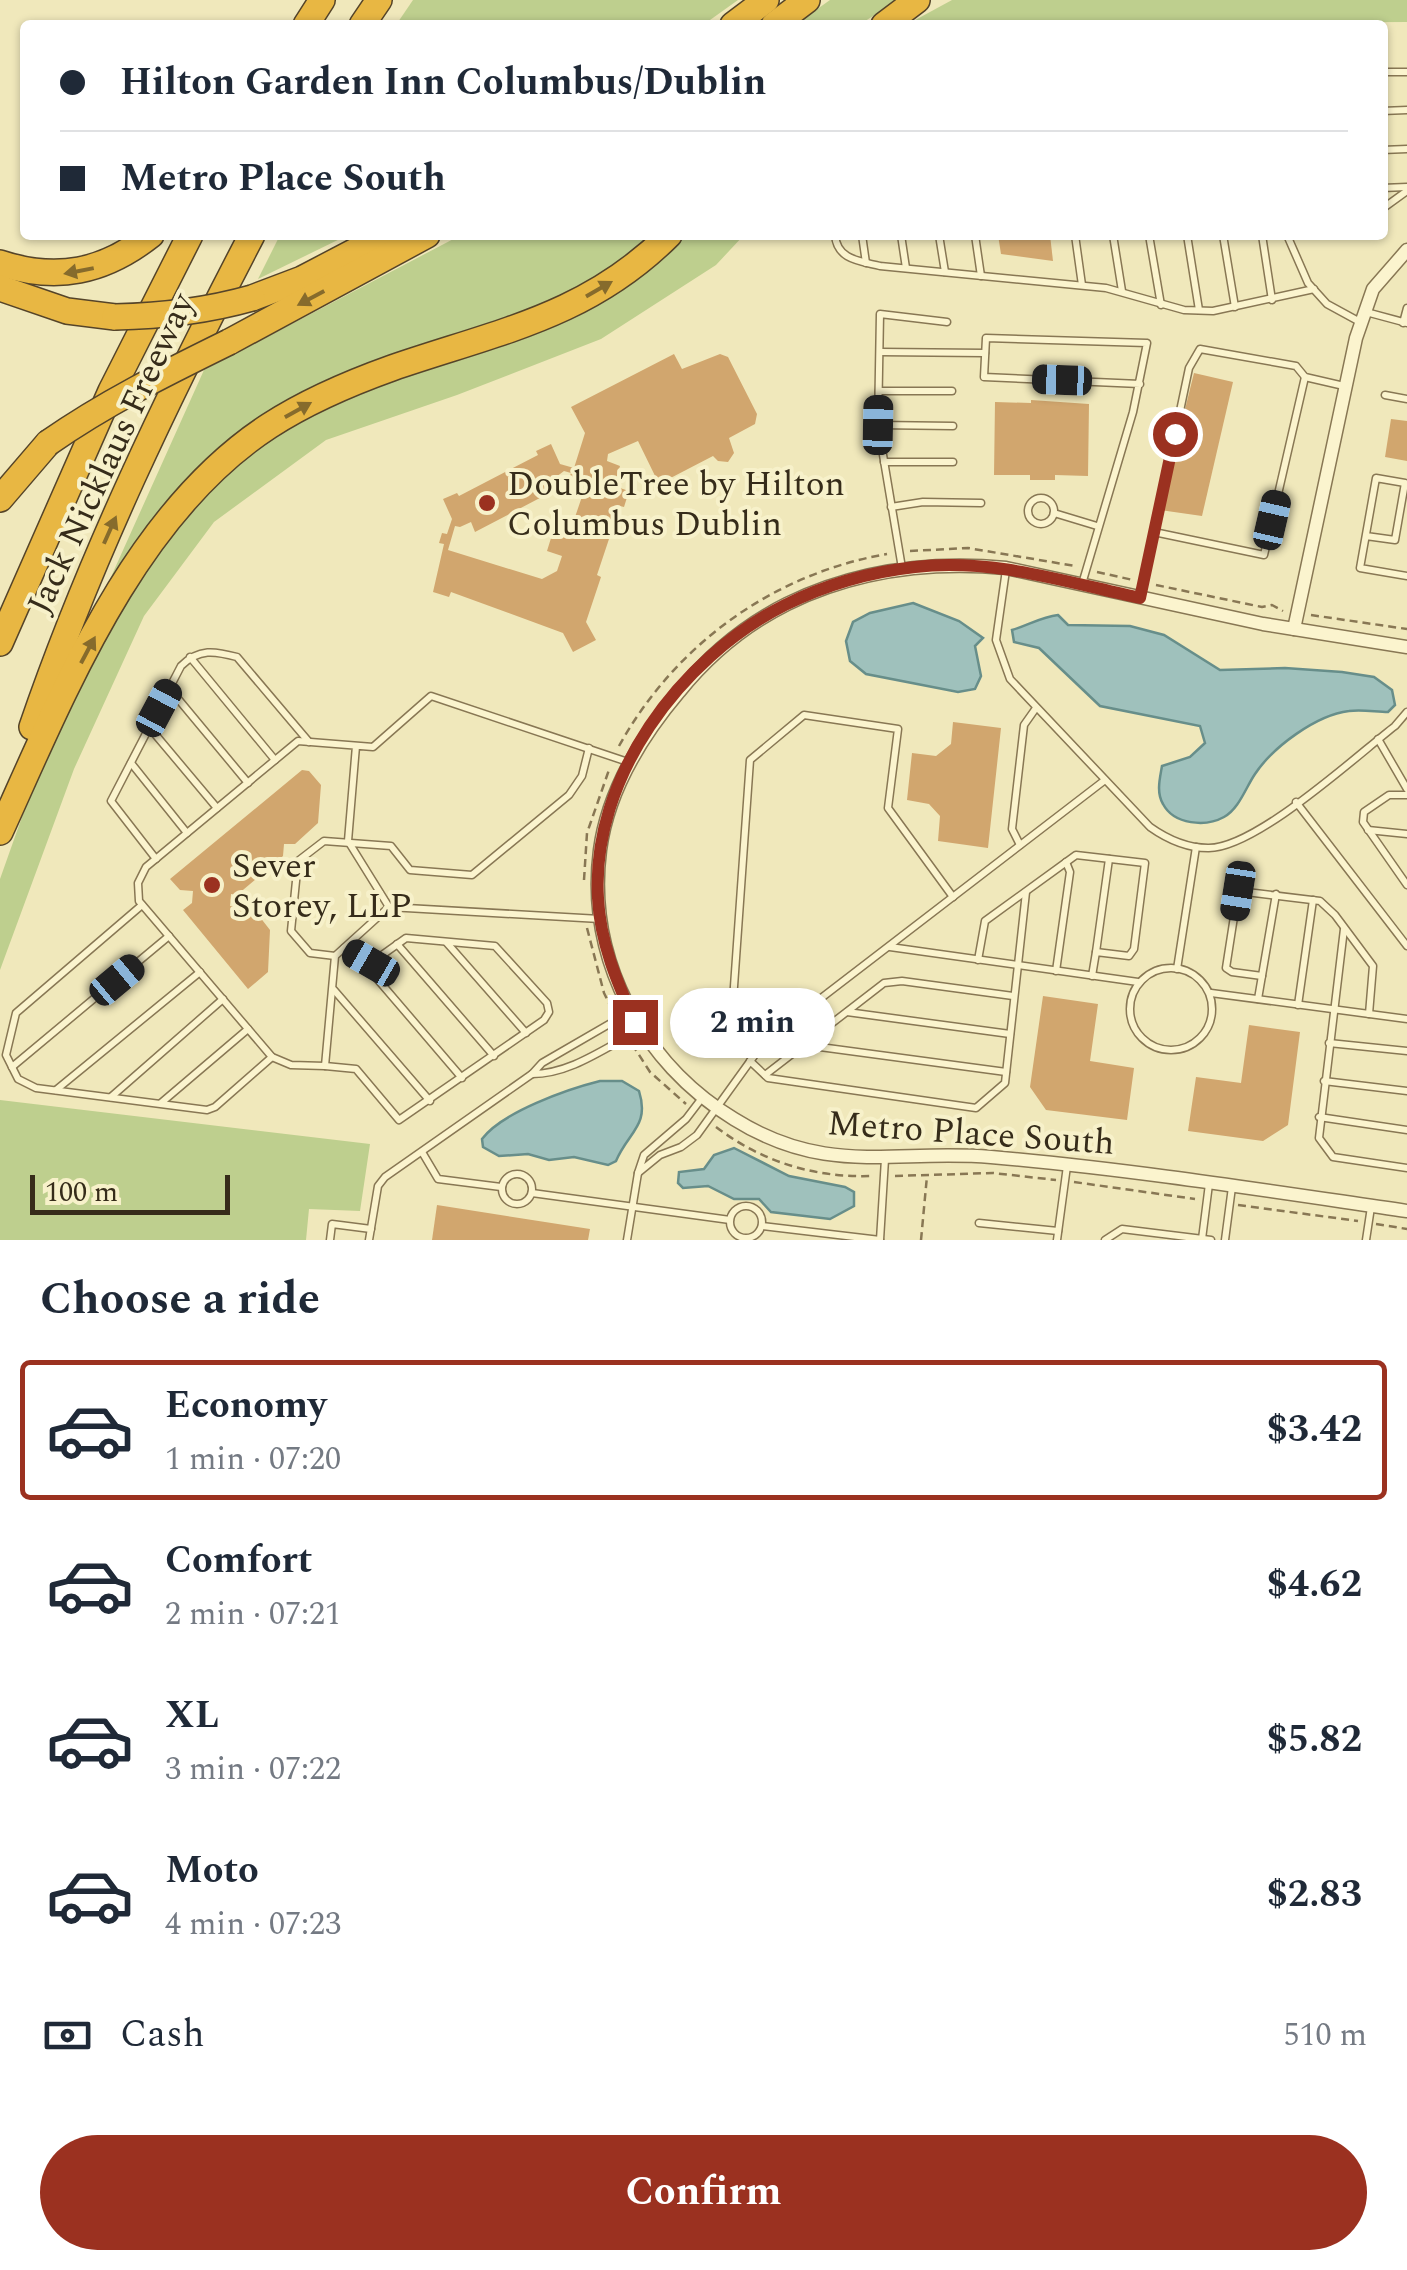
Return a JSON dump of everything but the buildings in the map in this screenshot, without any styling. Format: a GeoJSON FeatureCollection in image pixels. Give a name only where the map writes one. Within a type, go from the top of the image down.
{"type":"FeatureCollection","features":[{"type":"Feature","properties":{"kind":"highway"},"geometry":{"type":"LineString","coordinates":[[740,20],[766,0]]}},
{"type":"Feature","properties":{"kind":"highway"},"geometry":{"type":"LineString","coordinates":[[781,20],[808,0]]}},
{"type":"Feature","properties":{"kind":"highway"},"geometry":{"type":"LineString","coordinates":[[891,20],[917,0]]}},
{"type":"Feature","properties":{"kind":"highway"},"geometry":{"type":"LineString","coordinates":[[0,263],[26,272],[59,275],[91,270],[122,256],[144,240]]}},
{"type":"Feature","properties":{"kind":"highway","name":"Jack Nicklaus Freeway"},"geometry":{"type":"LineString","coordinates":[[0,643],[103,407],[187,240]]}},
{"type":"Feature","properties":{"kind":"highway","name":"Jack Nicklaus Freeway"},"geometry":{"type":"LineString","coordinates":[[0,817],[68,622],[134,476],[250,240]]}},
{"type":"Feature","properties":{"kind":"highway"},"geometry":{"type":"LineString","coordinates":[[0,288],[20,298],[67,310],[115,317],[164,316],[252,298],[302,279],[376,240]]}},
{"type":"Feature","properties":{"kind":"highway"},"geometry":{"type":"LineString","coordinates":[[0,500],[48,443],[92,412],[418,240]]}},
{"type":"Feature","properties":{"kind":"highway"},"geometry":{"type":"LineString","coordinates":[[0,832],[56,709],[120,590],[166,520],[216,468],[268,426],[323,397],[392,368],[478,343],[554,314],[612,283],[663,240]]}},
{"type":"Feature","properties":{"kind":"street"},"geometry":{"type":"LineString","coordinates":[[1294,629],[1363,318],[1373,289],[1407,250]]}},
{"type":"Feature","properties":{"kind":"street","name":"Metro Place South"},"geometry":{"type":"LineString","coordinates":[[1407,646],[1294,629],[1006,568],[966,564],[902,569],[820,590],[757,622],[697,670],[652,722],[630,762],[619,784],[600,849],[600,919],[611,966],[640,1030],[676,1075],[702,1098],[785,1144],[846,1158],[985,1156],[1407,1211]]}},
{"type":"Feature","properties":{"kind":"lane"},"geometry":{"type":"LineString","coordinates":[[837,240],[841,252],[866,263],[1082,285],[1122,291],[1161,305],[1199,310],[1234,307],[1314,289]]}},
{"type":"Feature","properties":{"kind":"lane"},"geometry":{"type":"LineString","coordinates":[[863,240],[866,263]]}},
{"type":"Feature","properties":{"kind":"lane"},"geometry":{"type":"LineString","coordinates":[[902,240],[906,268]]}},
{"type":"Feature","properties":{"kind":"lane"},"geometry":{"type":"LineString","coordinates":[[941,240],[945,272]]}},
{"type":"Feature","properties":{"kind":"lane"},"geometry":{"type":"LineString","coordinates":[[975,240],[981,276]]}},
{"type":"Feature","properties":{"kind":"lane"},"geometry":{"type":"LineString","coordinates":[[1075,240],[1082,285]]}},
{"type":"Feature","properties":{"kind":"lane"},"geometry":{"type":"LineString","coordinates":[[1114,240],[1122,291]]}},
{"type":"Feature","properties":{"kind":"lane"},"geometry":{"type":"LineString","coordinates":[[1150,240],[1161,305]]}},
{"type":"Feature","properties":{"kind":"lane"},"geometry":{"type":"LineString","coordinates":[[1188,240],[1199,310]]}},
{"type":"Feature","properties":{"kind":"lane"},"geometry":{"type":"LineString","coordinates":[[1225,240],[1234,307]]}},
{"type":"Feature","properties":{"kind":"lane"},"geometry":{"type":"LineString","coordinates":[[1263,240],[1272,300]]}},
{"type":"Feature","properties":{"kind":"lane"},"geometry":{"type":"LineString","coordinates":[[1290,240],[1314,289],[1327,304],[1363,318],[1405,323],[1407,308]]}},
{"type":"Feature","properties":{"kind":"lane"},"geometry":{"type":"LineString","coordinates":[[902,569],[878,425],[880,314],[948,322]]}},
{"type":"Feature","properties":{"kind":"lane"},"geometry":{"type":"LineString","coordinates":[[1081,586],[1140,384],[1146,344],[986,338],[984,377],[1140,384]]}},
{"type":"Feature","properties":{"kind":"lane"},"geometry":{"type":"LineString","coordinates":[[1140,598],[1189,368],[1200,349],[1296,366],[1305,377],[1346,386]]}},
{"type":"Feature","properties":{"kind":"lane"},"geometry":{"type":"LineString","coordinates":[[880,352],[985,353]]}},
{"type":"Feature","properties":{"kind":"lane"},"geometry":{"type":"LineString","coordinates":[[1154,532],[1264,555],[1305,377]]}},
{"type":"Feature","properties":{"kind":"lane"},"geometry":{"type":"LineString","coordinates":[[879,391],[952,391]]}},
{"type":"Feature","properties":{"kind":"lane"},"geometry":{"type":"LineString","coordinates":[[1385,395],[1407,399]]}},
{"type":"Feature","properties":{"kind":"lane"},"geometry":{"type":"LineString","coordinates":[[878,425],[953,426]]}},
{"type":"Feature","properties":{"kind":"lane"},"geometry":{"type":"LineString","coordinates":[[884,462],[953,462]]}},
{"type":"Feature","properties":{"kind":"lane"},"geometry":{"type":"LineString","coordinates":[[1366,536],[1395,540],[1405,483],[1376,478],[1360,568],[1407,576]]}},
{"type":"Feature","properties":{"kind":"lane"},"geometry":{"type":"LineString","coordinates":[[1043,498],[1050,501],[1054,513],[1050,520],[1038,523],[1030,518],[1028,510],[1031,502],[1043,498]]}},
{"type":"Feature","properties":{"kind":"lane"},"geometry":{"type":"LineString","coordinates":[[891,507],[923,502],[981,502]]}},
{"type":"Feature","properties":{"kind":"lane"},"geometry":{"type":"LineString","coordinates":[[1054,513],[1097,526]]}},
{"type":"Feature","properties":{"kind":"lane"},"geometry":{"type":"LineString","coordinates":[[1006,568],[997,645],[1010,679],[1150,827],[1178,842],[1219,847],[1244,839],[1378,739],[1407,712]]}},
{"type":"Feature","properties":{"kind":"lane"},"geometry":{"type":"LineString","coordinates":[[156,859],[111,801],[181,666],[190,657],[202,652],[238,657],[309,742]]}},
{"type":"Feature","properties":{"kind":"lane"},"geometry":{"type":"LineString","coordinates":[[190,657],[276,760]]}},
{"type":"Feature","properties":{"kind":"lane"},"geometry":{"type":"LineString","coordinates":[[170,688],[248,783]]}},
{"type":"Feature","properties":{"kind":"lane"},"geometry":{"type":"LineString","coordinates":[[371,963],[406,938],[495,946],[547,1004],[549,1012],[544,1020],[400,1120],[356,1069],[290,1065],[272,1056],[138,900],[138,882],[156,859],[298,741],[373,747],[431,696],[630,762]]}},
{"type":"Feature","properties":{"kind":"lane"},"geometry":{"type":"LineString","coordinates":[[1020,845],[1012,829],[1024,724],[1036,708]]}},
{"type":"Feature","properties":{"kind":"lane"},"geometry":{"type":"LineString","coordinates":[[953,897],[888,808],[898,729],[804,715],[750,760],[731,1028],[751,1059],[765,1075],[976,1108],[1005,1083],[1026,892]]}},
{"type":"Feature","properties":{"kind":"lane"},"geometry":{"type":"LineString","coordinates":[[149,727],[217,808]]}},
{"type":"Feature","properties":{"kind":"lane"},"geometry":{"type":"LineString","coordinates":[[1378,739],[1407,792],[1389,796],[1364,812],[1363,822],[1407,885]]}},
{"type":"Feature","properties":{"kind":"lane"},"geometry":{"type":"LineString","coordinates":[[356,746],[348,841],[389,908]]}},
{"type":"Feature","properties":{"kind":"lane"},"geometry":{"type":"LineString","coordinates":[[335,956],[310,953],[291,931],[298,860],[324,841],[348,841],[391,846],[410,870],[472,875],[570,795],[582,776],[589,748]]}},
{"type":"Feature","properties":{"kind":"lane"},"geometry":{"type":"LineString","coordinates":[[130,763],[187,833]]}},
{"type":"Feature","properties":{"kind":"lane"},"geometry":{"type":"LineString","coordinates":[[638,1173],[660,1155],[689,1142],[764,1042],[1105,780]]}},
{"type":"Feature","properties":{"kind":"lane"},"geometry":{"type":"LineString","coordinates":[[1296,802],[1407,946]]}},
{"type":"Feature","properties":{"kind":"lane"},"geometry":{"type":"LineString","coordinates":[[1367,830],[1407,834]]}},
{"type":"Feature","properties":{"kind":"lane"},"geometry":{"type":"LineString","coordinates":[[1177,969],[1196,847]]}},
{"type":"Feature","properties":{"kind":"lane"},"geometry":{"type":"LineString","coordinates":[[978,960],[986,922],[1076,855],[1144,863],[1134,949],[1129,956],[1096,952]]}},
{"type":"Feature","properties":{"kind":"lane"},"geometry":{"type":"LineString","coordinates":[[1092,976],[1110,859]]}},
{"type":"Feature","properties":{"kind":"lane"},"geometry":{"type":"LineString","coordinates":[[1056,971],[1070,872],[1066,862]]}},
{"type":"Feature","properties":{"kind":"lane"},"geometry":{"type":"LineString","coordinates":[[1396,871],[1407,872]]}},
{"type":"Feature","properties":{"kind":"lane"},"geometry":{"type":"LineString","coordinates":[[1262,976],[1226,968],[1238,891],[1320,901],[1373,966],[1369,1014]]}},
{"type":"Feature","properties":{"kind":"lane"},"geometry":{"type":"LineString","coordinates":[[1258,1000],[1276,894]]}},
{"type":"Feature","properties":{"kind":"lane"},"geometry":{"type":"LineString","coordinates":[[1298,1004],[1312,900]]}},
{"type":"Feature","properties":{"kind":"lane"},"geometry":{"type":"LineString","coordinates":[[142,905],[16,1014],[6,1056],[18,1079],[36,1088],[207,1110],[272,1056]]}},
{"type":"Feature","properties":{"kind":"lane"},"geometry":{"type":"LineString","coordinates":[[325,1066],[335,956],[389,908],[600,919]]}},
{"type":"Feature","properties":{"kind":"lane"},"geometry":{"type":"LineString","coordinates":[[1344,928],[1319,1138],[1333,1157],[1407,1168]]}},
{"type":"Feature","properties":{"kind":"lane"},"geometry":{"type":"LineString","coordinates":[[12,1068],[169,936]]}},
{"type":"Feature","properties":{"kind":"lane"},"geometry":{"type":"LineString","coordinates":[[447,942],[526,1033]]}},
{"type":"Feature","properties":{"kind":"lane"},"geometry":{"type":"LineString","coordinates":[[397,944],[494,1056]]}},
{"type":"Feature","properties":{"kind":"lane"},"geometry":{"type":"LineString","coordinates":[[888,947],[1138,982]]}},
{"type":"Feature","properties":{"kind":"lane"},"geometry":{"type":"LineString","coordinates":[[344,948],[371,963]]}},
{"type":"Feature","properties":{"kind":"lane"},"geometry":{"type":"LineString","coordinates":[[371,963],[373,974],[462,1078]]}},
{"type":"Feature","properties":{"kind":"lane"},"geometry":{"type":"LineString","coordinates":[[1177,969],[1196,976],[1210,993],[1214,1012],[1203,1037],[1193,1046],[1166,1051],[1153,1047],[1134,1027],[1130,1000],[1138,982],[1157,970],[1177,969]]}},
{"type":"Feature","properties":{"kind":"lane"},"geometry":{"type":"LineString","coordinates":[[55,1091],[200,972]]}},
{"type":"Feature","properties":{"kind":"lane"},"geometry":{"type":"LineString","coordinates":[[765,1075],[884,983],[902,981],[1013,996]]}},
{"type":"Feature","properties":{"kind":"lane"},"geometry":{"type":"LineString","coordinates":[[333,989],[430,1101]]}},
{"type":"Feature","properties":{"kind":"lane"},"geometry":{"type":"LineString","coordinates":[[1210,993],[1407,1019]]}},
{"type":"Feature","properties":{"kind":"lane"},"geometry":{"type":"LineString","coordinates":[[110,1098],[223,999]]}},
{"type":"Feature","properties":{"kind":"lane"},"geometry":{"type":"LineString","coordinates":[[370,1240],[378,1186],[384,1176],[532,1074],[542,1063],[630,1012]]}},
{"type":"Feature","properties":{"kind":"lane"},"geometry":{"type":"LineString","coordinates":[[846,1012],[1010,1034]]}},
{"type":"Feature","properties":{"kind":"lane"},"geometry":{"type":"LineString","coordinates":[[160,1104],[248,1029]]}},
{"type":"Feature","properties":{"kind":"lane"},"geometry":{"type":"LineString","coordinates":[[532,1074],[547,1074],[570,1066],[640,1030]]}},
{"type":"Feature","properties":{"kind":"lane"},"geometry":{"type":"LineString","coordinates":[[1328,1043],[1407,1051]]}},
{"type":"Feature","properties":{"kind":"lane"},"geometry":{"type":"LineString","coordinates":[[804,1045],[1006,1072]]}},
{"type":"Feature","properties":{"kind":"lane"},"geometry":{"type":"LineString","coordinates":[[1324,1081],[1407,1091]]}},
{"type":"Feature","properties":{"kind":"lane"},"geometry":{"type":"LineString","coordinates":[[627,1240],[644,1154],[686,1119],[702,1098]]}},
{"type":"Feature","properties":{"kind":"lane"},"geometry":{"type":"LineString","coordinates":[[1319,1117],[1407,1130]]}},
{"type":"Feature","properties":{"kind":"lane"},"geometry":{"type":"LineString","coordinates":[[422,1152],[438,1178],[501,1187]]}},
{"type":"Feature","properties":{"kind":"lane"},"geometry":{"type":"LineString","coordinates":[[762,1226],[880,1240],[885,1159]]}},
{"type":"Feature","properties":{"kind":"lane"},"geometry":{"type":"LineString","coordinates":[[980,1223],[1058,1236],[1068,1165]]}},
{"type":"Feature","properties":{"kind":"lane"},"geometry":{"type":"LineString","coordinates":[[521,1174],[529,1180],[532,1194],[526,1202],[516,1205],[506,1201],[501,1187],[506,1178],[521,1174]]}},
{"type":"Feature","properties":{"kind":"lane"},"geometry":{"type":"LineString","coordinates":[[1202,1239],[1210,1184]]}},
{"type":"Feature","properties":{"kind":"lane"},"geometry":{"type":"LineString","coordinates":[[1225,1240],[1232,1187]]}},
{"type":"Feature","properties":{"kind":"lane"},"geometry":{"type":"LineString","coordinates":[[532,1194],[730,1220]]}},
{"type":"Feature","properties":{"kind":"lane"},"geometry":{"type":"LineString","coordinates":[[730,1220],[739,1208],[750,1206],[758,1211],[762,1226]]}},
{"type":"Feature","properties":{"kind":"lane"},"geometry":{"type":"LineString","coordinates":[[1366,1240],[1371,1206]]}},
{"type":"Feature","properties":{"kind":"lane"},"geometry":{"type":"LineString","coordinates":[[730,1220],[733,1231],[742,1237],[752,1237],[762,1226]]}},
{"type":"Feature","properties":{"kind":"lane"},"geometry":{"type":"LineString","coordinates":[[330,1240],[332,1224],[371,1229]]}},
{"type":"Feature","properties":{"kind":"lane"},"geometry":{"type":"LineString","coordinates":[[1105,1240],[1122,1229],[1211,1240]]}},
{"type":"Feature","properties":{"kind":"path"},"geometry":{"type":"LineString","coordinates":[[921,1240],[927,1174]]}},
{"type":"Feature","properties":{"kind":"green space"},"geometry":{"type":"Polygon","coordinates":[[[413,0],[738,0],[710,20],[399,20],[413,0]]]}},
{"type":"Feature","properties":{"kind":"green space"},"geometry":{"type":"Polygon","coordinates":[[[830,0],[898,0],[867,20],[802,20],[830,0]]]}},
{"type":"Feature","properties":{"kind":"green space"},"geometry":{"type":"Polygon","coordinates":[[[952,0],[1407,0],[1407,22],[915,20],[952,0]]]}},
{"type":"Feature","properties":{"kind":"green space"},"geometry":{"type":"Polygon","coordinates":[[[278,240],[338,240],[258,279],[278,240]]]}},
{"type":"Feature","properties":{"kind":"green space"},"geometry":{"type":"Polygon","coordinates":[[[451,240],[650,240],[602,276],[538,310],[299,398],[110,590],[106,588],[204,370],[451,240]]]}},
{"type":"Feature","properties":{"kind":"green space"},"geometry":{"type":"Polygon","coordinates":[[[677,240],[739,240],[716,265],[601,339],[326,440],[214,522],[144,616],[74,769],[0,970],[0,879],[39,769],[118,611],[191,507],[231,466],[296,420],[670,247],[677,240]]]}},
{"type":"Feature","properties":{"kind":"green space"},"geometry":{"type":"Polygon","coordinates":[[[0,1100],[370,1144],[360,1211],[309,1209],[306,1240],[0,1240],[0,1100]]]}},
{"type":"Feature","properties":{"kind":"water"},"geometry":{"type":"Polygon","coordinates":[[[913,603],[959,621],[983,638],[975,646],[981,676],[975,689],[958,692],[866,674],[850,661],[846,641],[853,622],[870,613],[913,603]]]}},
{"type":"Feature","properties":{"kind":"water"},"geometry":{"type":"Polygon","coordinates":[[[1058,615],[1068,625],[1130,626],[1164,635],[1220,670],[1285,668],[1374,677],[1392,690],[1395,705],[1388,712],[1354,710],[1336,714],[1310,726],[1284,743],[1263,764],[1229,813],[1208,822],[1182,820],[1168,811],[1161,799],[1162,766],[1190,757],[1205,743],[1200,726],[1100,706],[1039,648],[1014,642],[1012,630],[1058,615]]]}},
{"type":"Feature","properties":{"kind":"water"},"geometry":{"type":"Polygon","coordinates":[[[600,1081],[622,1081],[639,1091],[642,1103],[640,1121],[616,1161],[608,1165],[574,1157],[549,1160],[528,1154],[499,1156],[483,1147],[482,1139],[504,1120],[554,1096],[600,1081]]]}},
{"type":"Feature","properties":{"kind":"water"},"geometry":{"type":"Polygon","coordinates":[[[734,1148],[789,1176],[845,1187],[854,1192],[854,1206],[830,1219],[771,1212],[759,1199],[734,1199],[708,1186],[683,1188],[678,1183],[679,1172],[704,1169],[714,1155],[734,1148]]]}},
{"type":"Feature","properties":{"kind":"place","name":"DoubleTree by Hilton Columbus Dublin"},"geometry":{"type":"Point","coordinates":[487,503]}},
{"type":"Feature","properties":{"kind":"place","name":"Sever Storey, LLP"},"geometry":{"type":"Point","coordinates":[212,885]}},
{"type":"Feature","properties":{"kind":"route"},"geometry":{"type":"LineString","coordinates":[[635,1022],[619,988],[602,932],[598,900],[600,849],[619,784],[630,762],[652,722],[697,670],[726,644],[784,606],[878,572],[966,564],[1006,568],[1140,598],[1175,434]]}}]}
